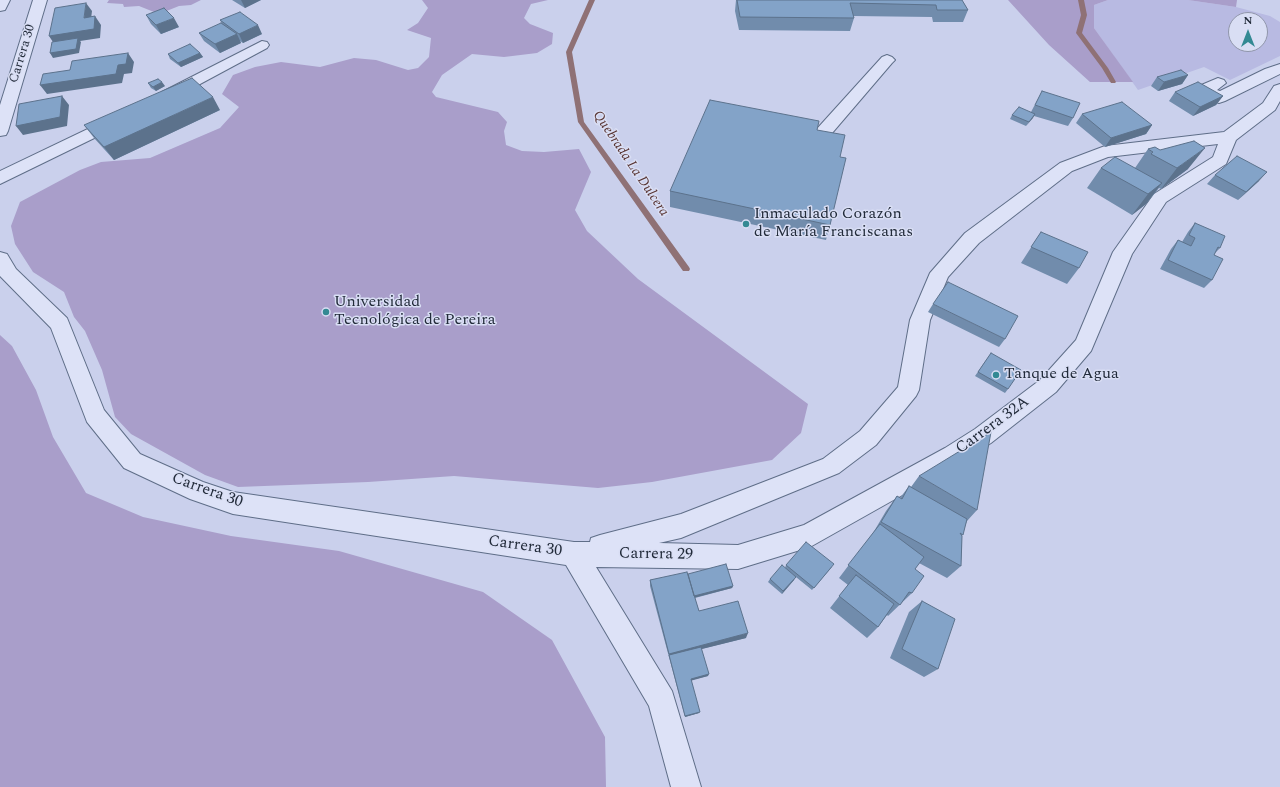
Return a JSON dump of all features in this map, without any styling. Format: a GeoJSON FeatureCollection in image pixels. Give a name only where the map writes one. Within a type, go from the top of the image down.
{"type":"FeatureCollection","features":[{"type":"Feature","properties":{"kind":"street"},"geometry":{"type":"LineString","coordinates":[[0,7],[3,0]]}},
{"type":"Feature","properties":{"kind":"street","name":"Carrera 30"},"geometry":{"type":"LineString","coordinates":[[0,131],[40,0]]}},
{"type":"Feature","properties":{"kind":"street"},"geometry":{"type":"LineString","coordinates":[[157,100],[262,45]]}},
{"type":"Feature","properties":{"kind":"street"},"geometry":{"type":"LineString","coordinates":[[822,135],[888,60]]}},
{"type":"Feature","properties":{"kind":"street"},"geometry":{"type":"LineString","coordinates":[[1218,83],[1205,89],[1219,98],[1270,72],[1280,69]]}},
{"type":"Feature","properties":{"kind":"street"},"geometry":{"type":"LineString","coordinates":[[686,787],[662,700],[574,554],[681,526],[831,466],[868,438],[908,390],[920,320],[940,273],[972,238],[1066,167],[1105,152],[1229,137],[1269,106],[1280,89]]}},
{"type":"Feature","properties":{"kind":"street"},"geometry":{"type":"LineString","coordinates":[[0,178],[128,115]]}},
{"type":"Feature","properties":{"kind":"street","name":"Carrera 32A"},"geometry":{"type":"LineString","coordinates":[[738,557],[810,535],[953,455],[983,436],[1048,386],[1084,345],[1123,252],[1160,198],[1220,160],[1229,137]]}},
{"type":"Feature","properties":{"kind":"street","name":"Carrera 30"},"geometry":{"type":"LineString","coordinates":[[0,259],[9,274],[60,324],[95,415],[132,461],[198,491],[233,503],[574,554]]}},
{"type":"Feature","properties":{"kind":"street","name":"Carrera 29"},"geometry":{"type":"LineString","coordinates":[[574,554],[738,557]]}},
{"type":"Feature","properties":{"kind":"shaded area"},"geometry":{"type":"Polygon","coordinates":[[[109,0],[201,0],[191,5],[179,6],[159,14],[139,6],[124,7],[123,4],[107,3],[109,0]]]}},
{"type":"Feature","properties":{"kind":"shaded area","name":"Universidad Tecnológica de Pereira"},"geometry":{"type":"Polygon","coordinates":[[[422,0],[548,0],[531,4],[524,18],[530,24],[553,33],[552,44],[537,53],[504,57],[472,54],[442,75],[432,92],[436,97],[498,112],[507,122],[504,131],[506,145],[522,151],[544,152],[579,149],[591,172],[575,210],[587,231],[638,279],[808,404],[801,433],[772,460],[652,482],[598,488],[454,476],[368,482],[238,487],[205,475],[131,434],[115,417],[102,370],[85,331],[74,317],[64,292],[33,272],[15,244],[11,226],[20,202],[80,170],[101,162],[150,158],[220,128],[239,107],[222,94],[233,75],[255,67],[281,62],[320,67],[354,58],[376,60],[408,70],[418,68],[429,57],[431,38],[407,30],[418,23],[428,8],[422,0]]]}},
{"type":"Feature","properties":{"kind":"shaded area"},"geometry":{"type":"Polygon","coordinates":[[[1008,0],[1108,0],[1094,5],[1094,28],[1133,82],[1090,82],[1049,45],[1008,0]]]}},
{"type":"Feature","properties":{"kind":"shaded area"},"geometry":{"type":"Polygon","coordinates":[[[1108,0],[1188,0],[1236,7],[1255,12],[1228,12],[1228,52],[1268,52],[1268,15],[1280,22],[1280,56],[1230,80],[1204,67],[1138,90],[1094,28],[1094,5],[1108,0]]]}},
{"type":"Feature","properties":{"kind":"shaded area"},"geometry":{"type":"Polygon","coordinates":[[[1188,0],[1237,0],[1236,7],[1188,0]]]}},
{"type":"Feature","properties":{"kind":"shaded area"},"geometry":{"type":"Polygon","coordinates":[[[0,335],[12,346],[36,390],[53,437],[86,493],[143,517],[231,536],[339,551],[483,592],[552,640],[605,737],[606,787],[0,787],[0,335]]]}},
{"type":"Feature","properties":{"kind":"building"},"geometry":{"type":"Polygon","coordinates":[[[737,0],[962,0],[968,10],[937,10],[936,5],[850,3],[854,18],[740,17],[737,0]]]}},
{"type":"Feature","properties":{"kind":"building"},"geometry":{"type":"Polygon","coordinates":[[[86,3],[84,18],[95,16],[94,29],[49,36],[55,8],[86,3]]]}},
{"type":"Feature","properties":{"kind":"building"},"geometry":{"type":"Polygon","coordinates":[[[164,8],[174,18],[156,25],[146,15],[164,8]]]}},
{"type":"Feature","properties":{"kind":"building"},"geometry":{"type":"Polygon","coordinates":[[[240,12],[258,25],[239,34],[220,20],[240,12]]]}},
{"type":"Feature","properties":{"kind":"building"},"geometry":{"type":"Polygon","coordinates":[[[221,23],[237,34],[215,44],[199,33],[221,23]]]}},
{"type":"Feature","properties":{"kind":"building"},"geometry":{"type":"Polygon","coordinates":[[[78,38],[76,49],[50,53],[52,42],[78,38]]]}},
{"type":"Feature","properties":{"kind":"building"},"geometry":{"type":"Polygon","coordinates":[[[190,44],[200,53],[178,63],[168,54],[190,44]]]}},
{"type":"Feature","properties":{"kind":"building"},"geometry":{"type":"Polygon","coordinates":[[[128,53],[126,64],[118,65],[116,74],[40,85],[43,74],[70,70],[72,61],[128,53]]]}},
{"type":"Feature","properties":{"kind":"building"},"geometry":{"type":"Polygon","coordinates":[[[1181,70],[1188,75],[1164,82],[1157,77],[1181,70]]]}},
{"type":"Feature","properties":{"kind":"building"},"geometry":{"type":"Polygon","coordinates":[[[192,78],[213,97],[104,147],[84,125],[192,78]]]}},
{"type":"Feature","properties":{"kind":"building"},"geometry":{"type":"Polygon","coordinates":[[[158,79],[162,82],[153,87],[148,83],[158,79]]]}},
{"type":"Feature","properties":{"kind":"building"},"geometry":{"type":"Polygon","coordinates":[[[1198,82],[1223,96],[1200,107],[1175,92],[1198,82]]]}},
{"type":"Feature","properties":{"kind":"building"},"geometry":{"type":"Polygon","coordinates":[[[1042,91],[1080,103],[1073,118],[1035,105],[1042,91]]]}},
{"type":"Feature","properties":{"kind":"building"},"geometry":{"type":"Polygon","coordinates":[[[62,96],[60,117],[16,126],[19,104],[62,96]]]}},
{"type":"Feature","properties":{"kind":"building"},"geometry":{"type":"Polygon","coordinates":[[[710,100],[819,121],[817,130],[845,135],[840,157],[846,158],[830,225],[670,191],[710,100]]]}},
{"type":"Feature","properties":{"kind":"building"},"geometry":{"type":"Polygon","coordinates":[[[1122,102],[1152,125],[1111,138],[1082,114],[1122,102]]]}},
{"type":"Feature","properties":{"kind":"building"},"geometry":{"type":"Polygon","coordinates":[[[1019,107],[1035,114],[1029,122],[1012,115],[1019,107]]]}},
{"type":"Feature","properties":{"kind":"building"},"geometry":{"type":"Polygon","coordinates":[[[1194,141],[1205,148],[1177,168],[1151,154],[1153,152],[1148,149],[1155,147],[1160,150],[1194,141]]]}},
{"type":"Feature","properties":{"kind":"building"},"geometry":{"type":"Polygon","coordinates":[[[1237,156],[1267,172],[1246,192],[1215,175],[1237,156]]]}},
{"type":"Feature","properties":{"kind":"building"},"geometry":{"type":"Polygon","coordinates":[[[1115,157],[1162,183],[1148,194],[1101,168],[1115,157]]]}},
{"type":"Feature","properties":{"kind":"building"},"geometry":{"type":"Polygon","coordinates":[[[1195,223],[1225,236],[1220,248],[1218,247],[1214,255],[1223,259],[1212,280],[1168,260],[1178,240],[1191,246],[1195,238],[1189,235],[1195,223]]]}},
{"type":"Feature","properties":{"kind":"building"},"geometry":{"type":"Polygon","coordinates":[[[1041,232],[1088,252],[1079,268],[1031,247],[1041,232]]]}},
{"type":"Feature","properties":{"kind":"building"},"geometry":{"type":"Polygon","coordinates":[[[948,282],[1018,316],[1005,339],[933,304],[948,282]]]}},
{"type":"Feature","properties":{"kind":"building","name":"Tanque de Agua"},"geometry":{"type":"Polygon","coordinates":[[[991,353],[1021,370],[1008,389],[978,372],[991,353]]]}},
{"type":"Feature","properties":{"kind":"building"},"geometry":{"type":"Polygon","coordinates":[[[991,432],[977,510],[919,476],[991,432]]]}},
{"type":"Feature","properties":{"kind":"building"},"geometry":{"type":"Polygon","coordinates":[[[909,486],[967,519],[963,535],[960,533],[962,536],[961,566],[881,522],[897,496],[902,499],[909,486]]]}},
{"type":"Feature","properties":{"kind":"building"},"geometry":{"type":"Polygon","coordinates":[[[880,524],[924,557],[915,569],[924,576],[912,593],[909,592],[900,605],[848,565],[880,524]]]}},
{"type":"Feature","properties":{"kind":"building"},"geometry":{"type":"Polygon","coordinates":[[[806,542],[834,564],[814,588],[786,565],[806,542]]]}},
{"type":"Feature","properties":{"kind":"building"},"geometry":{"type":"Polygon","coordinates":[[[726,564],[733,586],[694,596],[688,574],[726,564]]]}},
{"type":"Feature","properties":{"kind":"building"},"geometry":{"type":"Polygon","coordinates":[[[782,565],[796,577],[783,591],[770,579],[782,565]]]}},
{"type":"Feature","properties":{"kind":"building"},"geometry":{"type":"Polygon","coordinates":[[[687,572],[699,611],[738,601],[748,633],[669,654],[650,580],[687,572]]]}},
{"type":"Feature","properties":{"kind":"building"},"geometry":{"type":"Polygon","coordinates":[[[856,575],[894,604],[878,627],[839,596],[856,575]]]}},
{"type":"Feature","properties":{"kind":"building"},"geometry":{"type":"Polygon","coordinates":[[[922,601],[955,619],[938,669],[902,649],[922,601]]]}},
{"type":"Feature","properties":{"kind":"building"},"geometry":{"type":"Polygon","coordinates":[[[701,647],[709,674],[691,679],[700,712],[685,716],[669,655],[701,647]]]}},
{"type":"Feature","properties":{"kind":"waterway","name":"Quebrada La Dulcera"},"geometry":{"type":"LineString","coordinates":[[592,0],[569,52],[581,122],[686,269]]}},
{"type":"Feature","properties":{"kind":"waterway"},"geometry":{"type":"LineString","coordinates":[[1081,0],[1084,15],[1079,33],[1105,68],[1113,82]]}},
{"type":"Feature","properties":{"kind":"place","name":"Inmaculado Corazón de María Franciscanas"},"geometry":{"type":"Point","coordinates":[746,224]}},
{"type":"Feature","properties":{"kind":"place","name":"Universidad Tecnológica de Pereira"},"geometry":{"type":"Point","coordinates":[326,312]}},
{"type":"Feature","properties":{"kind":"place","name":"Tanque de Agua"},"geometry":{"type":"Point","coordinates":[996,375]}}]}
